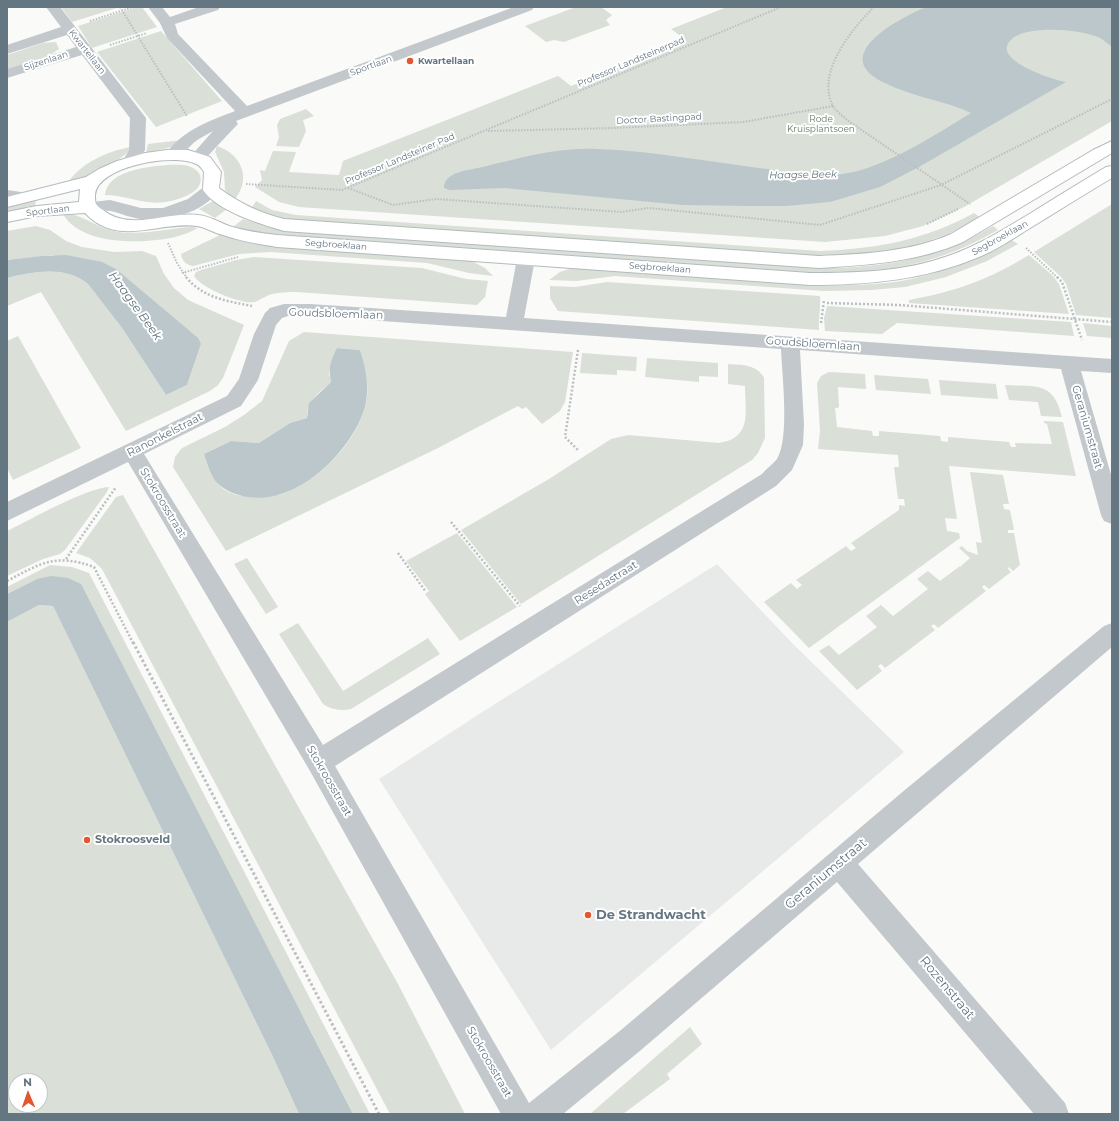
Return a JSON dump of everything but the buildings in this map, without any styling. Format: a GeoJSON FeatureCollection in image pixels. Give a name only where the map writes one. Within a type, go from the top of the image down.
{"type":"FeatureCollection","features":[{"type":"Feature","properties":{"kind":"main road","name":"Segbroeklaan"},"geometry":{"type":"LineString","coordinates":[[211,190],[247,214],[262,220],[284,225],[818,262],[881,258],[925,249],[950,240],[989,220],[1112,146]]}},
{"type":"Feature","properties":{"kind":"main road"},"geometry":{"type":"LineString","coordinates":[[89,207],[87,194],[92,181],[109,170],[151,156],[173,155],[198,157],[206,161],[214,173],[214,180],[211,190]]}},
{"type":"Feature","properties":{"kind":"main road","name":"Segbroeklaan"},"geometry":{"type":"LineString","coordinates":[[89,207],[97,216],[120,224],[137,226],[196,220],[206,222],[220,229],[255,239],[810,279],[882,277],[917,271],[947,263],[975,252],[1008,234],[1112,171]]}},
{"type":"Feature","properties":{"kind":"main road","name":"Sportlaan"},"geometry":{"type":"LineString","coordinates":[[12,198],[92,181]]}},
{"type":"Feature","properties":{"kind":"main road","name":"Sportlaan"},"geometry":{"type":"LineString","coordinates":[[7,217],[41,211],[89,207]]}},
{"type":"Feature","properties":{"kind":"street","name":"Kwartellaan"},"geometry":{"type":"LineString","coordinates":[[53,7],[138,118],[137,150],[130,162]]}},
{"type":"Feature","properties":{"kind":"street"},"geometry":{"type":"LineString","coordinates":[[155,7],[167,22],[172,35],[241,114]]}},
{"type":"Feature","properties":{"kind":"street"},"geometry":{"type":"LineString","coordinates":[[167,22],[213,7]]}},
{"type":"Feature","properties":{"kind":"street","name":"Sportlaan"},"geometry":{"type":"LineString","coordinates":[[173,155],[190,138],[211,125],[524,8]]}},
{"type":"Feature","properties":{"kind":"street"},"geometry":{"type":"LineString","coordinates":[[7,50],[70,29]]}},
{"type":"Feature","properties":{"kind":"street","name":"Sijzenlaan"},"geometry":{"type":"LineString","coordinates":[[7,74],[85,49]]}},
{"type":"Feature","properties":{"kind":"street","name":"Sportlaan"},"geometry":{"type":"LineString","coordinates":[[198,157],[208,145],[241,114]]}},
{"type":"Feature","properties":{"kind":"street"},"geometry":{"type":"LineString","coordinates":[[89,207],[104,205],[115,206],[132,213],[157,214],[170,212],[197,202],[211,190]]}},
{"type":"Feature","properties":{"kind":"street"},"geometry":{"type":"LineString","coordinates":[[514,324],[526,258]]}},
{"type":"Feature","properties":{"kind":"street","name":"Goudsbloemlaan"},"geometry":{"type":"LineString","coordinates":[[276,314],[284,311],[310,310],[1106,366]]}},
{"type":"Feature","properties":{"kind":"street","name":"Ranonkelstraat"},"geometry":{"type":"LineString","coordinates":[[7,512],[234,401],[247,381],[260,344],[270,321],[276,314]]}},
{"type":"Feature","properties":{"kind":"street","name":"Resedastraat"},"geometry":{"type":"LineString","coordinates":[[319,762],[769,480],[785,464],[793,445],[794,425],[790,343]]}},
{"type":"Feature","properties":{"kind":"street","name":"Geraniumstraat"},"geometry":{"type":"LineString","coordinates":[[1069,363],[1112,514]]}},
{"type":"Feature","properties":{"kind":"street","name":"Stokroosstraat"},"geometry":{"type":"LineString","coordinates":[[132,452],[319,762],[518,1114]]}},
{"type":"Feature","properties":{"kind":"street","name":"Geraniumstraat"},"geometry":{"type":"LineString","coordinates":[[539,1114],[631,1040],[1112,633]]}},
{"type":"Feature","properties":{"kind":"street","name":"Rozenstraat"},"geometry":{"type":"LineString","coordinates":[[839,863],[1054,1114]]}},
{"type":"Feature","properties":{"kind":"path"},"geometry":{"type":"LineString","coordinates":[[120,7],[189,118]]}},
{"type":"Feature","properties":{"kind":"path"},"geometry":{"type":"LineString","coordinates":[[70,29],[82,23],[134,7]]}},
{"type":"Feature","properties":{"kind":"path","name":"Professor Landsteinerpad"},"geometry":{"type":"LineString","coordinates":[[485,131],[781,7]]}},
{"type":"Feature","properties":{"kind":"path"},"geometry":{"type":"LineString","coordinates":[[874,7],[855,27],[835,58],[828,94],[833,106],[856,126],[969,204],[989,220]]}},
{"type":"Feature","properties":{"kind":"path"},"geometry":{"type":"LineString","coordinates":[[85,49],[102,48],[160,28],[167,22]]}},
{"type":"Feature","properties":{"kind":"path"},"geometry":{"type":"LineString","coordinates":[[348,188],[393,205],[436,199],[621,212],[649,208],[820,225],[941,185],[1112,99]]}},
{"type":"Feature","properties":{"kind":"path","name":"Doctor Bastingpad"},"geometry":{"type":"LineString","coordinates":[[485,131],[614,128],[743,122],[833,106]]}},
{"type":"Feature","properties":{"kind":"path","name":"Professor Landsteiner Pad"},"geometry":{"type":"LineString","coordinates":[[246,179],[246,184],[342,190],[485,131]]}},
{"type":"Feature","properties":{"kind":"path"},"geometry":{"type":"LineString","coordinates":[[923,226],[976,200]]}},
{"type":"Feature","properties":{"kind":"path"},"geometry":{"type":"LineString","coordinates":[[1008,234],[1062,282],[1082,340],[1092,341],[1106,366]]}},
{"type":"Feature","properties":{"kind":"path","name":"Goudsbloemlaan"},"geometry":{"type":"LineString","coordinates":[[167,240],[175,262],[182,273],[188,281],[200,290],[225,301],[255,307],[276,314]]}},
{"type":"Feature","properties":{"kind":"path"},"geometry":{"type":"LineString","coordinates":[[822,345],[821,318],[824,298]]}},
{"type":"Feature","properties":{"kind":"path"},"geometry":{"type":"LineString","coordinates":[[824,303],[899,305],[1112,322]]}},
{"type":"Feature","properties":{"kind":"path"},"geometry":{"type":"LineString","coordinates":[[578,450],[565,437],[581,329]]}},
{"type":"Feature","properties":{"kind":"path"},"geometry":{"type":"LineString","coordinates":[[66,559],[115,489],[132,452]]}},
{"type":"Feature","properties":{"kind":"path"},"geometry":{"type":"LineString","coordinates":[[451,522],[536,626]]}},
{"type":"Feature","properties":{"kind":"path"},"geometry":{"type":"LineString","coordinates":[[398,553],[426,592]]}},
{"type":"Feature","properties":{"kind":"path"},"geometry":{"type":"LineString","coordinates":[[7,581],[44,563],[66,559],[82,562],[94,567],[379,1114]]}},
{"type":"Feature","properties":{"kind":"shaded area","name":"De Strandwacht"},"geometry":{"type":"Polygon","coordinates":[[[717,564],[793,644],[904,752],[551,1050],[379,779],[717,564]]]}},
{"type":"Feature","properties":{"kind":"green space"},"geometry":{"type":"Polygon","coordinates":[[[61,7],[120,7],[72,22],[61,7]]]}},
{"type":"Feature","properties":{"kind":"green space"},"geometry":{"type":"Polygon","coordinates":[[[137,7],[142,7],[157,27],[92,48],[78,26],[137,7]]]}},
{"type":"Feature","properties":{"kind":"green space"},"geometry":{"type":"Polygon","coordinates":[[[576,7],[601,7],[612,15],[606,20],[610,25],[564,42],[554,40],[546,42],[525,26],[576,7]]]}},
{"type":"Feature","properties":{"kind":"green space","name":"Rode Kruisplantsoen"},"geometry":{"type":"Polygon","coordinates":[[[727,7],[1112,7],[1112,121],[964,207],[923,226],[885,236],[825,242],[299,207],[279,202],[255,187],[262,180],[260,170],[265,171],[273,151],[296,152],[289,172],[339,175],[343,161],[558,76],[571,86],[686,40],[671,29],[727,7]]]}},
{"type":"Feature","properties":{"kind":"green space"},"geometry":{"type":"Polygon","coordinates":[[[161,31],[222,101],[156,127],[97,52],[161,31]]]}},
{"type":"Feature","properties":{"kind":"green space"},"geometry":{"type":"Polygon","coordinates":[[[56,42],[59,49],[49,56],[7,69],[7,55],[43,43],[56,42]]]}},
{"type":"Feature","properties":{"kind":"green space"},"geometry":{"type":"Polygon","coordinates":[[[306,109],[314,116],[303,120],[306,131],[299,147],[276,146],[279,137],[277,125],[280,119],[306,109]]]}},
{"type":"Feature","properties":{"kind":"green space"},"geometry":{"type":"Polygon","coordinates":[[[182,140],[172,147],[146,153],[148,144],[182,140]]]}},
{"type":"Feature","properties":{"kind":"green space"},"geometry":{"type":"Polygon","coordinates":[[[217,146],[232,155],[238,161],[241,168],[243,183],[235,199],[225,190],[224,172],[215,152],[217,146]]]}},
{"type":"Feature","properties":{"kind":"green space"},"geometry":{"type":"Polygon","coordinates":[[[131,147],[127,153],[119,159],[78,181],[67,184],[79,170],[95,159],[131,147]]]}},
{"type":"Feature","properties":{"kind":"green space"},"geometry":{"type":"Polygon","coordinates":[[[167,165],[185,165],[191,167],[200,175],[201,181],[199,185],[187,196],[176,200],[153,203],[105,195],[113,180],[121,175],[139,169],[167,165]]]}},
{"type":"Feature","properties":{"kind":"green space"},"geometry":{"type":"Polygon","coordinates":[[[36,199],[35,208],[7,213],[7,206],[36,199]]]}},
{"type":"Feature","properties":{"kind":"green space"},"geometry":{"type":"Polygon","coordinates":[[[213,201],[227,209],[215,218],[199,209],[213,201]]]}},
{"type":"Feature","properties":{"kind":"green space"},"geometry":{"type":"Polygon","coordinates":[[[256,201],[272,210],[296,215],[820,251],[861,248],[900,241],[937,230],[974,213],[981,218],[960,229],[939,237],[901,248],[860,254],[815,257],[284,220],[251,209],[256,201]]]}},
{"type":"Feature","properties":{"kind":"green space"},"geometry":{"type":"Polygon","coordinates":[[[1112,204],[1112,318],[1076,315],[1066,284],[1061,277],[1034,252],[1112,204]]]}},
{"type":"Feature","properties":{"kind":"green space"},"geometry":{"type":"Polygon","coordinates":[[[66,213],[118,232],[130,233],[159,231],[186,227],[198,228],[175,237],[162,239],[147,241],[114,240],[98,237],[84,232],[72,224],[63,214],[66,213]]]}},
{"type":"Feature","properties":{"kind":"green space"},"geometry":{"type":"Polygon","coordinates":[[[243,219],[287,231],[825,268],[869,266],[912,259],[953,246],[993,226],[998,230],[974,243],[950,253],[927,261],[904,266],[856,272],[804,272],[257,233],[233,227],[243,219]]]}},
{"type":"Feature","properties":{"kind":"green space"},"geometry":{"type":"Polygon","coordinates":[[[36,226],[50,230],[66,241],[82,247],[114,252],[142,251],[156,256],[164,274],[174,288],[188,300],[244,325],[223,378],[218,385],[210,391],[126,431],[41,292],[7,306],[7,278],[38,272],[59,272],[79,278],[88,284],[122,328],[166,395],[187,385],[201,344],[53,255],[7,260],[7,231],[36,226]]]}},
{"type":"Feature","properties":{"kind":"green space"},"geometry":{"type":"Polygon","coordinates":[[[220,235],[259,244],[470,260],[485,268],[493,276],[469,273],[427,263],[270,252],[239,254],[193,266],[186,264],[183,261],[181,254],[220,235]]]}},
{"type":"Feature","properties":{"kind":"green space"},"geometry":{"type":"Polygon","coordinates":[[[1010,239],[1018,244],[987,261],[946,277],[905,287],[872,290],[824,291],[615,276],[576,281],[549,280],[560,272],[572,268],[816,284],[876,284],[896,282],[942,271],[987,252],[1010,239]]]}},
{"type":"Feature","properties":{"kind":"green space"},"geometry":{"type":"Polygon","coordinates":[[[1029,255],[1053,276],[1059,284],[1069,314],[909,303],[909,300],[942,293],[972,284],[1014,264],[1029,255]]]}},
{"type":"Feature","properties":{"kind":"green space"},"geometry":{"type":"Polygon","coordinates":[[[254,257],[422,268],[466,279],[488,281],[485,297],[477,305],[297,292],[276,293],[255,302],[249,302],[222,295],[205,286],[194,276],[196,272],[201,270],[236,260],[254,257]]]}},
{"type":"Feature","properties":{"kind":"green space"},"geometry":{"type":"Polygon","coordinates":[[[607,282],[820,296],[819,330],[558,311],[550,298],[550,286],[575,287],[607,282]]]}},
{"type":"Feature","properties":{"kind":"green space"},"geometry":{"type":"Polygon","coordinates":[[[827,306],[1071,322],[1074,336],[897,323],[882,334],[825,331],[824,318],[827,306]]]}},
{"type":"Feature","properties":{"kind":"green space"},"geometry":{"type":"Polygon","coordinates":[[[1083,323],[1112,326],[1112,338],[1087,336],[1083,323]]]}},
{"type":"Feature","properties":{"kind":"green space"},"geometry":{"type":"Polygon","coordinates":[[[304,332],[573,352],[565,402],[560,411],[542,424],[526,407],[522,409],[518,406],[438,448],[226,551],[173,467],[175,457],[182,448],[225,427],[262,401],[289,341],[304,332]],[[337,348],[329,373],[331,382],[314,397],[309,406],[307,418],[290,423],[259,443],[231,441],[204,454],[210,472],[216,482],[225,490],[235,494],[251,496],[279,495],[298,487],[311,479],[334,459],[353,434],[360,421],[367,400],[367,385],[360,350],[337,348]]]}},
{"type":"Feature","properties":{"kind":"green space"},"geometry":{"type":"Polygon","coordinates":[[[18,336],[81,448],[13,480],[7,468],[7,341],[18,336]]]}},
{"type":"Feature","properties":{"kind":"green space"},"geometry":{"type":"Polygon","coordinates":[[[582,353],[637,357],[636,371],[617,370],[617,375],[580,373],[582,353]]]}},
{"type":"Feature","properties":{"kind":"green space"},"geometry":{"type":"Polygon","coordinates":[[[647,358],[718,363],[718,377],[699,376],[699,382],[645,377],[647,358]]]}},
{"type":"Feature","properties":{"kind":"green space"},"geometry":{"type":"Polygon","coordinates":[[[728,364],[748,366],[761,373],[764,378],[765,438],[758,453],[752,460],[521,604],[461,530],[549,479],[611,439],[628,435],[719,443],[737,436],[745,422],[745,386],[728,384],[728,364]]]}},
{"type":"Feature","properties":{"kind":"green space"},"geometry":{"type":"Polygon","coordinates":[[[829,372],[865,374],[866,389],[838,387],[839,406],[838,408],[835,408],[837,427],[872,431],[873,436],[879,436],[879,431],[940,436],[941,441],[948,442],[948,437],[1009,442],[1011,447],[1016,447],[1015,443],[1052,444],[1047,424],[1044,423],[1044,421],[1063,422],[1076,476],[949,466],[957,519],[945,518],[947,531],[959,533],[960,538],[809,648],[764,602],[791,583],[797,589],[802,585],[796,580],[846,546],[851,551],[856,548],[851,543],[899,510],[899,505],[905,506],[904,499],[898,499],[894,467],[899,467],[898,455],[818,449],[820,431],[817,383],[821,376],[829,372]]]}},
{"type":"Feature","properties":{"kind":"green space"},"geometry":{"type":"Polygon","coordinates":[[[874,375],[928,379],[931,394],[876,390],[874,375]]]}},
{"type":"Feature","properties":{"kind":"green space"},"geometry":{"type":"Polygon","coordinates":[[[939,380],[996,384],[998,399],[941,395],[939,380]]]}},
{"type":"Feature","properties":{"kind":"green space"},"geometry":{"type":"Polygon","coordinates":[[[1005,385],[1042,388],[1054,397],[1062,417],[1041,416],[1038,402],[1009,400],[1005,385]]]}},
{"type":"Feature","properties":{"kind":"green space"},"geometry":{"type":"Polygon","coordinates":[[[970,472],[1003,475],[1009,504],[1003,504],[1004,509],[1010,510],[1014,530],[1008,530],[1008,533],[1014,533],[1020,565],[1013,571],[1009,567],[1008,569],[1011,572],[989,589],[984,585],[982,587],[986,591],[938,628],[934,624],[931,626],[935,630],[885,668],[881,664],[878,666],[882,671],[857,690],[819,651],[829,645],[839,655],[877,627],[866,616],[881,605],[893,616],[928,589],[917,579],[928,571],[940,581],[960,566],[963,568],[961,566],[970,558],[959,548],[962,546],[967,551],[978,555],[976,542],[982,543],[970,472]]]}},
{"type":"Feature","properties":{"kind":"green space"},"geometry":{"type":"Polygon","coordinates":[[[109,487],[107,492],[65,550],[60,554],[43,559],[7,576],[7,531],[73,498],[109,487]]]}},
{"type":"Feature","properties":{"kind":"green space"},"geometry":{"type":"Polygon","coordinates":[[[123,495],[398,984],[465,1114],[390,1114],[102,569],[90,558],[76,553],[116,497],[123,495]]]}},
{"type":"Feature","properties":{"kind":"green space"},"geometry":{"type":"Polygon","coordinates":[[[457,533],[517,607],[460,641],[425,594],[429,591],[406,561],[457,533]]]}},
{"type":"Feature","properties":{"kind":"green space"},"geometry":{"type":"Polygon","coordinates":[[[247,558],[278,607],[266,614],[234,564],[247,558]]]}},
{"type":"Feature","properties":{"kind":"green space"},"geometry":{"type":"Polygon","coordinates":[[[50,565],[72,567],[89,573],[370,1114],[353,1114],[306,1022],[37,579],[7,594],[7,587],[50,565]]]}},
{"type":"Feature","properties":{"kind":"green space","name":"Stokroosveld"},"geometry":{"type":"Polygon","coordinates":[[[39,605],[53,606],[274,1059],[299,1114],[7,1114],[7,622],[39,605]]]}},
{"type":"Feature","properties":{"kind":"green space"},"geometry":{"type":"Polygon","coordinates":[[[298,623],[343,691],[428,638],[440,654],[351,709],[336,710],[323,704],[279,634],[298,623]]]}},
{"type":"Feature","properties":{"kind":"green space"},"geometry":{"type":"Polygon","coordinates":[[[690,1027],[702,1044],[667,1074],[670,1079],[623,1114],[590,1114],[690,1027]]]}},
{"type":"Feature","properties":{"kind":"water","name":"Haagse Beek"},"geometry":{"type":"Polygon","coordinates":[[[926,7],[1112,7],[1112,47],[1100,38],[1081,32],[1056,30],[1031,31],[1013,38],[1007,46],[1008,53],[1015,61],[1037,73],[1066,82],[919,167],[880,187],[830,202],[786,206],[682,205],[504,188],[450,190],[444,188],[445,182],[448,178],[459,172],[554,151],[582,149],[617,150],[658,154],[813,175],[849,173],[867,168],[904,152],[971,113],[895,88],[869,72],[863,61],[865,50],[873,39],[885,29],[926,7]]]}},
{"type":"Feature","properties":{"kind":"water","name":"Haagse Beek"},"geometry":{"type":"Polygon","coordinates":[[[66,255],[102,262],[116,269],[198,338],[201,344],[187,385],[166,395],[122,328],[88,284],[79,278],[59,272],[38,272],[7,278],[7,260],[66,255]]]}},
{"type":"Feature","properties":{"kind":"water"},"geometry":{"type":"Polygon","coordinates":[[[337,348],[360,350],[366,371],[367,392],[365,407],[358,424],[348,441],[335,457],[320,472],[304,484],[286,492],[267,497],[248,497],[239,495],[219,485],[212,476],[204,454],[231,441],[259,443],[290,423],[307,418],[309,403],[331,382],[331,364],[337,348]]]}},
{"type":"Feature","properties":{"kind":"water"},"geometry":{"type":"Polygon","coordinates":[[[51,576],[68,578],[81,584],[353,1114],[299,1114],[274,1059],[53,606],[39,605],[7,622],[7,594],[37,579],[51,576]]]}},
{"type":"Feature","properties":{"kind":"place","name":"Kwartellaan"},"geometry":{"type":"Point","coordinates":[410,61]}},
{"type":"Feature","properties":{"kind":"place","name":"Stokroosveld"},"geometry":{"type":"Point","coordinates":[87,840]}},
{"type":"Feature","properties":{"kind":"place","name":"De Strandwacht"},"geometry":{"type":"Point","coordinates":[588,915]}}]}
